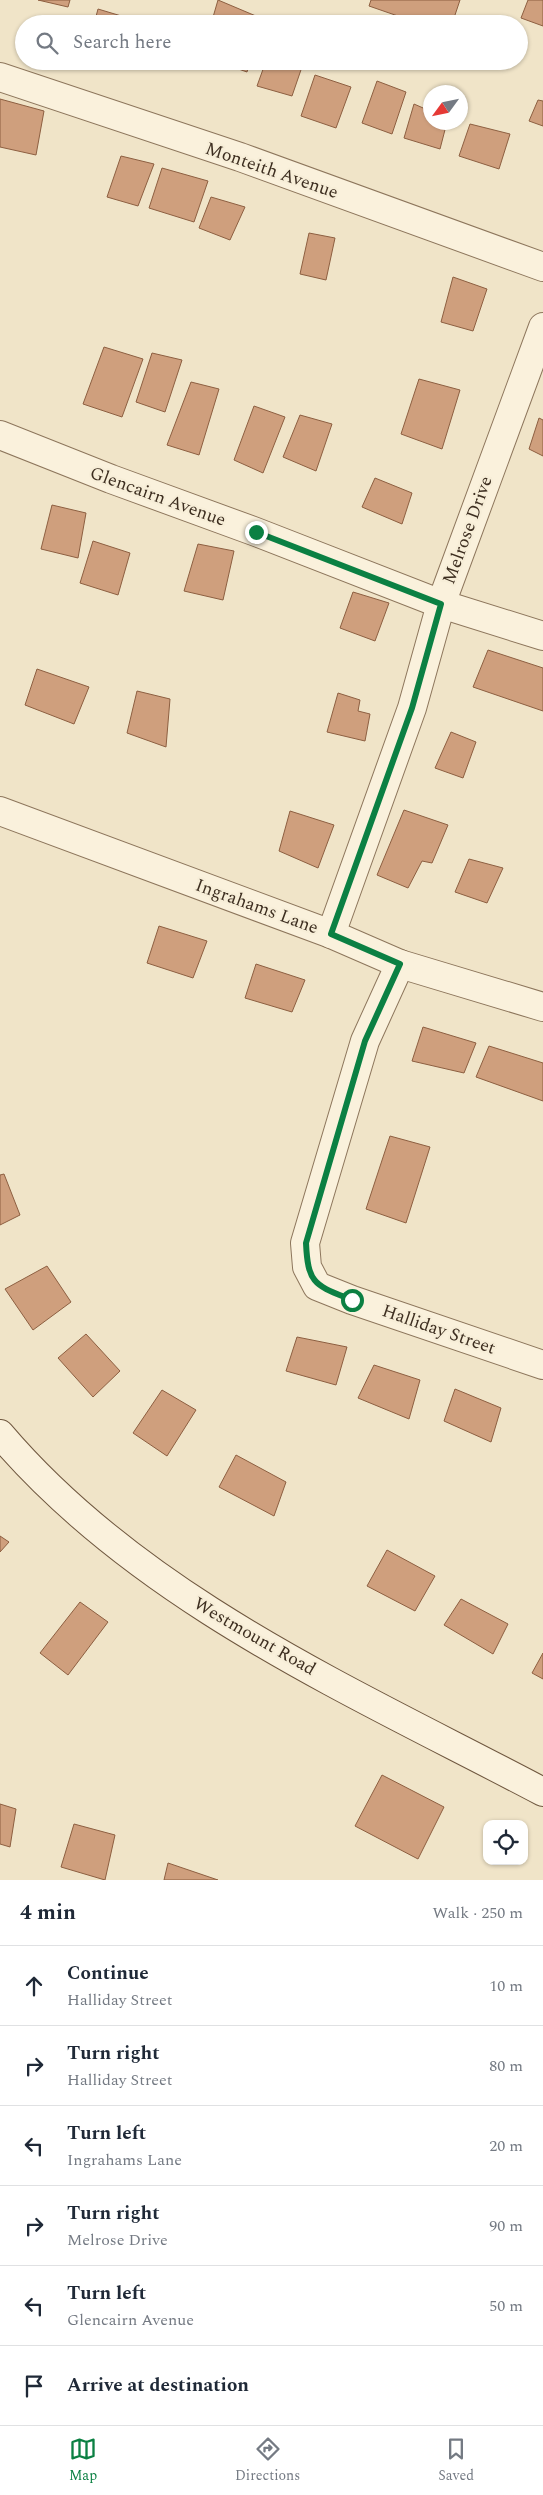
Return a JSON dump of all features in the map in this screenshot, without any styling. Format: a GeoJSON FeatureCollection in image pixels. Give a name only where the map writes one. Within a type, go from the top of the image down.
{"type":"FeatureCollection","features":[{"type":"Feature","properties":{"kind":"street","name":"Monteith Avenue"},"geometry":{"type":"LineString","coordinates":[[0,77],[240,157],[543,267]]}},
{"type":"Feature","properties":{"kind":"street","name":"Melrose Drive"},"geometry":{"type":"LineString","coordinates":[[331,934],[412,708],[441,604],[543,326]]}},
{"type":"Feature","properties":{"kind":"street","name":"Glencairn Avenue"},"geometry":{"type":"LineString","coordinates":[[0,435],[441,604],[543,636]]}},
{"type":"Feature","properties":{"kind":"street","name":"Ingrahams Lane"},"geometry":{"type":"LineString","coordinates":[[0,811],[331,934],[400,964],[543,1007]]}},
{"type":"Feature","properties":{"kind":"street","name":"Halliday Street"},"geometry":{"type":"LineString","coordinates":[[400,964],[365,1041],[306,1243],[307,1267],[317,1286],[352,1300],[543,1365]]}},
{"type":"Feature","properties":{"kind":"street","name":"Westmount Road"},"geometry":{"type":"LineString","coordinates":[[0,1434],[18,1456],[65,1501],[175,1589],[255,1640],[543,1792]]}},
{"type":"Feature","properties":{"kind":"building"},"geometry":{"type":"Polygon","coordinates":[[[38,0],[70,0],[68,7],[38,0]]]}},
{"type":"Feature","properties":{"kind":"building"},"geometry":{"type":"Polygon","coordinates":[[[218,0],[254,15],[214,15],[218,0]]]}},
{"type":"Feature","properties":{"kind":"building"},"geometry":{"type":"Polygon","coordinates":[[[371,0],[460,0],[455,15],[395,15],[369,6],[371,0]]]}},
{"type":"Feature","properties":{"kind":"building"},"geometry":{"type":"Polygon","coordinates":[[[528,0],[543,0],[543,26],[528,21],[528,15],[522,15],[528,0]]]}},
{"type":"Feature","properties":{"kind":"building"},"geometry":{"type":"Polygon","coordinates":[[[98,9],[118,15],[96,15],[98,9]]]}},
{"type":"Feature","properties":{"kind":"building"},"geometry":{"type":"Polygon","coordinates":[[[263,70],[301,70],[292,96],[257,86],[263,70]]]}},
{"type":"Feature","properties":{"kind":"building"},"geometry":{"type":"Polygon","coordinates":[[[315,75],[351,87],[336,128],[301,116],[315,75]]]}},
{"type":"Feature","properties":{"kind":"building"},"geometry":{"type":"Polygon","coordinates":[[[377,81],[406,92],[392,134],[362,123],[377,81]]]}},
{"type":"Feature","properties":{"kind":"building"},"geometry":{"type":"Polygon","coordinates":[[[0,99],[44,111],[36,155],[0,147],[0,99]]]}},
{"type":"Feature","properties":{"kind":"building"},"geometry":{"type":"Polygon","coordinates":[[[538,100],[543,101],[543,126],[529,121],[538,100]]]}},
{"type":"Feature","properties":{"kind":"building"},"geometry":{"type":"Polygon","coordinates":[[[414,104],[423,108],[423,130],[445,130],[440,149],[404,138],[414,104]]]}},
{"type":"Feature","properties":{"kind":"building"},"geometry":{"type":"Polygon","coordinates":[[[470,124],[510,134],[499,169],[459,156],[470,124]]]}},
{"type":"Feature","properties":{"kind":"building"},"geometry":{"type":"Polygon","coordinates":[[[121,156],[154,164],[138,206],[107,197],[121,156]]]}},
{"type":"Feature","properties":{"kind":"building"},"geometry":{"type":"Polygon","coordinates":[[[162,168],[208,181],[194,222],[149,208],[162,168]]]}},
{"type":"Feature","properties":{"kind":"building"},"geometry":{"type":"Polygon","coordinates":[[[211,197],[245,207],[230,240],[199,228],[211,197]]]}},
{"type":"Feature","properties":{"kind":"building"},"geometry":{"type":"Polygon","coordinates":[[[309,233],[335,238],[326,280],[300,274],[309,233]]]}},
{"type":"Feature","properties":{"kind":"building"},"geometry":{"type":"Polygon","coordinates":[[[453,277],[487,289],[473,331],[441,322],[453,277]]]}},
{"type":"Feature","properties":{"kind":"building"},"geometry":{"type":"Polygon","coordinates":[[[104,347],[143,359],[122,417],[83,404],[104,347]]]}},
{"type":"Feature","properties":{"kind":"building"},"geometry":{"type":"Polygon","coordinates":[[[152,353],[182,360],[165,412],[136,402],[152,353]]]}},
{"type":"Feature","properties":{"kind":"building"},"geometry":{"type":"Polygon","coordinates":[[[419,379],[460,390],[442,449],[401,434],[419,379]]]}},
{"type":"Feature","properties":{"kind":"building"},"geometry":{"type":"Polygon","coordinates":[[[191,382],[219,389],[199,455],[167,445],[191,382]]]}},
{"type":"Feature","properties":{"kind":"building"},"geometry":{"type":"Polygon","coordinates":[[[254,406],[285,417],[263,473],[234,460],[254,406]]]}},
{"type":"Feature","properties":{"kind":"building"},"geometry":{"type":"Polygon","coordinates":[[[300,415],[332,424],[316,471],[283,457],[300,415]]]}},
{"type":"Feature","properties":{"kind":"building"},"geometry":{"type":"Polygon","coordinates":[[[539,418],[543,420],[543,456],[529,449],[539,418]]]}},
{"type":"Feature","properties":{"kind":"building"},"geometry":{"type":"Polygon","coordinates":[[[375,478],[412,493],[402,524],[362,507],[375,478]]]}},
{"type":"Feature","properties":{"kind":"building"},"geometry":{"type":"Polygon","coordinates":[[[52,505],[86,513],[78,558],[41,549],[52,505]]]}},
{"type":"Feature","properties":{"kind":"building"},"geometry":{"type":"Polygon","coordinates":[[[93,541],[130,553],[118,595],[80,583],[93,541]]]}},
{"type":"Feature","properties":{"kind":"building"},"geometry":{"type":"Polygon","coordinates":[[[198,544],[234,551],[223,600],[184,591],[198,544]]]}},
{"type":"Feature","properties":{"kind":"building"},"geometry":{"type":"Polygon","coordinates":[[[353,592],[389,603],[375,641],[340,628],[353,592]]]}},
{"type":"Feature","properties":{"kind":"building"},"geometry":{"type":"Polygon","coordinates":[[[488,650],[543,668],[543,711],[473,687],[488,650]]]}},
{"type":"Feature","properties":{"kind":"building"},"geometry":{"type":"Polygon","coordinates":[[[37,669],[89,687],[74,724],[25,705],[37,669]]]}},
{"type":"Feature","properties":{"kind":"building"},"geometry":{"type":"Polygon","coordinates":[[[137,691],[170,699],[166,747],[127,733],[137,691]]]}},
{"type":"Feature","properties":{"kind":"building"},"geometry":{"type":"Polygon","coordinates":[[[338,693],[360,700],[358,711],[370,714],[365,741],[327,732],[338,693]]]}},
{"type":"Feature","properties":{"kind":"building"},"geometry":{"type":"Polygon","coordinates":[[[451,732],[476,742],[463,778],[435,768],[451,732]]]}},
{"type":"Feature","properties":{"kind":"building"},"geometry":{"type":"Polygon","coordinates":[[[404,810],[448,825],[432,863],[422,861],[408,888],[377,875],[404,810]]]}},
{"type":"Feature","properties":{"kind":"building"},"geometry":{"type":"Polygon","coordinates":[[[290,811],[334,825],[318,868],[279,851],[290,811]]]}},
{"type":"Feature","properties":{"kind":"building"},"geometry":{"type":"Polygon","coordinates":[[[469,859],[503,868],[487,903],[455,892],[469,859]]]}},
{"type":"Feature","properties":{"kind":"building"},"geometry":{"type":"Polygon","coordinates":[[[159,926],[207,941],[193,978],[147,963],[159,926]]]}},
{"type":"Feature","properties":{"kind":"building"},"geometry":{"type":"Polygon","coordinates":[[[256,964],[305,980],[292,1012],[245,998],[256,964]]]}},
{"type":"Feature","properties":{"kind":"building"},"geometry":{"type":"Polygon","coordinates":[[[423,1027],[476,1043],[464,1073],[412,1061],[423,1027]]]}},
{"type":"Feature","properties":{"kind":"building"},"geometry":{"type":"Polygon","coordinates":[[[489,1046],[543,1063],[543,1101],[476,1077],[489,1046]]]}},
{"type":"Feature","properties":{"kind":"building"},"geometry":{"type":"Polygon","coordinates":[[[390,1136],[430,1147],[406,1223],[366,1209],[390,1136]]]}},
{"type":"Feature","properties":{"kind":"building"},"geometry":{"type":"Polygon","coordinates":[[[4,1174],[20,1215],[0,1225],[0,1175],[4,1174]]]}},
{"type":"Feature","properties":{"kind":"building"},"geometry":{"type":"Polygon","coordinates":[[[47,1266],[71,1302],[33,1330],[5,1289],[47,1266]]]}},
{"type":"Feature","properties":{"kind":"building"},"geometry":{"type":"Polygon","coordinates":[[[86,1334],[120,1371],[93,1397],[58,1358],[86,1334]]]}},
{"type":"Feature","properties":{"kind":"building"},"geometry":{"type":"Polygon","coordinates":[[[297,1337],[347,1347],[336,1385],[286,1371],[297,1337]]]}},
{"type":"Feature","properties":{"kind":"building"},"geometry":{"type":"Polygon","coordinates":[[[374,1365],[420,1380],[409,1419],[358,1398],[374,1365]]]}},
{"type":"Feature","properties":{"kind":"building"},"geometry":{"type":"Polygon","coordinates":[[[455,1389],[501,1408],[491,1442],[444,1421],[455,1389]]]}},
{"type":"Feature","properties":{"kind":"building"},"geometry":{"type":"Polygon","coordinates":[[[162,1390],[196,1410],[167,1456],[133,1433],[162,1390]]]}},
{"type":"Feature","properties":{"kind":"building"},"geometry":{"type":"Polygon","coordinates":[[[236,1455],[286,1482],[274,1516],[219,1487],[236,1455]]]}},
{"type":"Feature","properties":{"kind":"building"},"geometry":{"type":"Polygon","coordinates":[[[0,1536],[9,1542],[0,1552],[0,1536]]]}},
{"type":"Feature","properties":{"kind":"building"},"geometry":{"type":"Polygon","coordinates":[[[387,1550],[435,1576],[415,1611],[367,1586],[387,1550]]]}},
{"type":"Feature","properties":{"kind":"building"},"geometry":{"type":"Polygon","coordinates":[[[461,1599],[508,1624],[493,1654],[444,1625],[461,1599]]]}},
{"type":"Feature","properties":{"kind":"building"},"geometry":{"type":"Polygon","coordinates":[[[80,1602],[108,1622],[68,1675],[40,1653],[80,1602]]]}},
{"type":"Feature","properties":{"kind":"building"},"geometry":{"type":"Polygon","coordinates":[[[543,1653],[543,1679],[532,1673],[543,1653]]]}},
{"type":"Feature","properties":{"kind":"building"},"geometry":{"type":"Polygon","coordinates":[[[382,1775],[444,1807],[418,1859],[355,1826],[382,1775]]]}},
{"type":"Feature","properties":{"kind":"building"},"geometry":{"type":"Polygon","coordinates":[[[0,1804],[16,1809],[10,1847],[0,1844],[0,1804]]]}},
{"type":"Feature","properties":{"kind":"building"},"geometry":{"type":"Polygon","coordinates":[[[74,1824],[115,1835],[105,1880],[61,1867],[74,1824]]]}},
{"type":"Feature","properties":{"kind":"building"},"geometry":{"type":"Polygon","coordinates":[[[168,1863],[218,1880],[164,1880],[168,1863]]]}},
{"type":"Feature","properties":{"kind":"route"},"geometry":{"type":"LineString","coordinates":[[256,532],[441,604],[412,708],[331,934],[400,964],[365,1041],[306,1243],[307,1267],[317,1286],[352,1300]]}}]}
